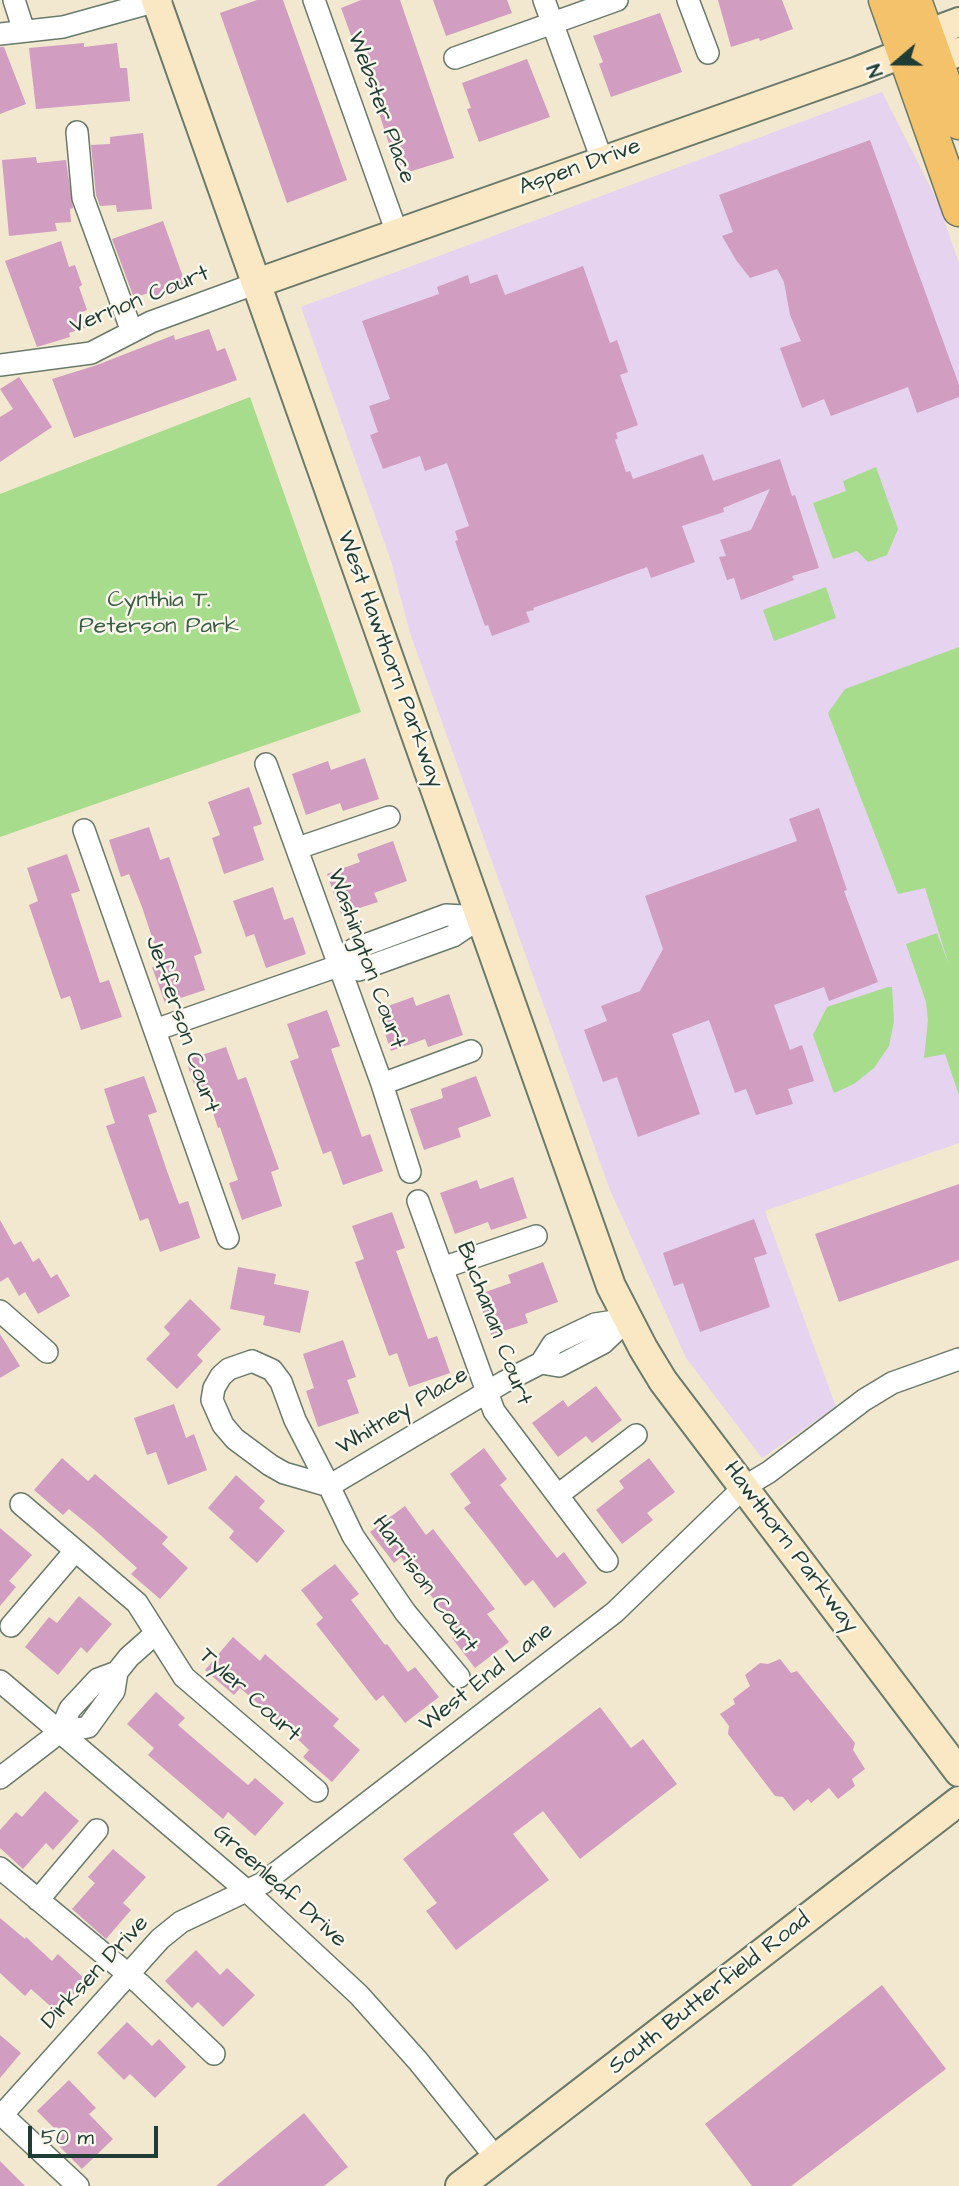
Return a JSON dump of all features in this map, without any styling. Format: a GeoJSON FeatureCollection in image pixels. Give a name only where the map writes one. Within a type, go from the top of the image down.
{"type":"FeatureCollection","features":[{"type":"Feature","properties":{"kind":"main road"},"geometry":{"type":"LineString","coordinates":[[885,0],[932,50],[959,210]]}},
{"type":"Feature","properties":{"kind":"main road"},"geometry":{"type":"LineString","coordinates":[[915,0],[959,123]]}},
{"type":"Feature","properties":{"kind":"street"},"geometry":{"type":"LineString","coordinates":[[14,0],[24,31]]}},
{"type":"Feature","properties":{"kind":"street","name":"Webster Place"},"geometry":{"type":"LineString","coordinates":[[314,0],[397,233]]}},
{"type":"Feature","properties":{"kind":"street"},"geometry":{"type":"LineString","coordinates":[[544,0],[602,160]]}},
{"type":"Feature","properties":{"kind":"street"},"geometry":{"type":"LineString","coordinates":[[455,58],[617,0]]}},
{"type":"Feature","properties":{"kind":"street"},"geometry":{"type":"LineString","coordinates":[[688,0],[708,53]]}},
{"type":"Feature","properties":{"kind":"street"},"geometry":{"type":"LineString","coordinates":[[0,34],[63,27],[158,1]]}},
{"type":"Feature","properties":{"kind":"street","name":"West Hawthorn Parkway"},"geometry":{"type":"LineString","coordinates":[[158,1],[611,1286],[628,1319]]}},
{"type":"Feature","properties":{"kind":"street","name":"Aspen Drive"},"geometry":{"type":"LineString","coordinates":[[257,283],[602,160],[932,50],[959,22]]}},
{"type":"Feature","properties":{"kind":"street"},"geometry":{"type":"LineString","coordinates":[[76,132],[83,198],[132,332]]}},
{"type":"Feature","properties":{"kind":"street","name":"Vernon Court"},"geometry":{"type":"LineString","coordinates":[[0,365],[91,353],[183,309],[257,283]]}},
{"type":"Feature","properties":{"kind":"street","name":"Washington Court"},"geometry":{"type":"LineString","coordinates":[[266,764],[382,1084],[410,1172]]}},
{"type":"Feature","properties":{"kind":"street"},"geometry":{"type":"LineString","coordinates":[[298,848],[388,817]]}},
{"type":"Feature","properties":{"kind":"street","name":"Jefferson Court"},"geometry":{"type":"LineString","coordinates":[[84,830],[228,1238]]}},
{"type":"Feature","properties":{"kind":"street"},"geometry":{"type":"LineString","coordinates":[[155,1030],[338,966],[359,970],[453,936],[481,917]]}},
{"type":"Feature","properties":{"kind":"street"},"geometry":{"type":"LineString","coordinates":[[382,1084],[471,1051]]}},
{"type":"Feature","properties":{"kind":"street","name":"Buchanan Court"},"geometry":{"type":"LineString","coordinates":[[418,1201],[494,1411],[607,1560]]}},
{"type":"Feature","properties":{"kind":"street"},"geometry":{"type":"LineString","coordinates":[[442,1268],[536,1236]]}},
{"type":"Feature","properties":{"kind":"street"},"geometry":{"type":"LineString","coordinates":[[0,1311],[47,1352]]}},
{"type":"Feature","properties":{"kind":"street","name":"Whitney Place"},"geometry":{"type":"LineString","coordinates":[[329,1486],[541,1363],[559,1366],[603,1343],[628,1319]]}},
{"type":"Feature","properties":{"kind":"street","name":"Hawthorn Parkway"},"geometry":{"type":"LineString","coordinates":[[628,1319],[663,1381],[959,1772]]}},
{"type":"Feature","properties":{"kind":"street","name":"West End Lane"},"geometry":{"type":"LineString","coordinates":[[247,1891],[263,1884],[615,1612],[744,1487],[769,1472],[864,1399],[892,1383],[959,1359]]}},
{"type":"Feature","properties":{"kind":"street","name":"Harrison Court"},"geometry":{"type":"LineString","coordinates":[[329,1486],[284,1473],[235,1439],[216,1413],[212,1400],[220,1376],[239,1364],[252,1361],[272,1370],[281,1382],[295,1420],[329,1486],[353,1536],[405,1612],[459,1677]]}},
{"type":"Feature","properties":{"kind":"street"},"geometry":{"type":"LineString","coordinates":[[558,1495],[636,1435]]}},
{"type":"Feature","properties":{"kind":"street","name":"Tyler Court"},"geometry":{"type":"LineString","coordinates":[[21,1504],[137,1603],[184,1677],[317,1791]]}},
{"type":"Feature","properties":{"kind":"street"},"geometry":{"type":"LineString","coordinates":[[11,1626],[75,1550]]}},
{"type":"Feature","properties":{"kind":"street"},"geometry":{"type":"LineString","coordinates":[[0,1778],[60,1732],[88,1727],[114,1691],[117,1672],[129,1657],[155,1634]]}},
{"type":"Feature","properties":{"kind":"street","name":"Greenleaf Drive"},"geometry":{"type":"LineString","coordinates":[[0,1681],[247,1891],[359,1995],[418,2061],[496,2158]]}},
{"type":"Feature","properties":{"kind":"street","name":"South Butterfield Road"},"geometry":{"type":"LineString","coordinates":[[460,2186],[959,1802]]}},
{"type":"Feature","properties":{"kind":"street"},"geometry":{"type":"LineString","coordinates":[[38,1900],[97,1830]]}},
{"type":"Feature","properties":{"kind":"street"},"geometry":{"type":"LineString","coordinates":[[0,1868],[128,1974],[214,2054]]}},
{"type":"Feature","properties":{"kind":"street","name":"Dirksen Drive"},"geometry":{"type":"LineString","coordinates":[[1,2114],[160,1939],[181,1922],[247,1891]]}},
{"type":"Feature","properties":{"kind":"street"},"geometry":{"type":"LineString","coordinates":[[1,2114],[78,2186]]}},
{"type":"Feature","properties":{"kind":"shaded area"},"geometry":{"type":"Polygon","coordinates":[[[882,92],[938,202],[959,263],[959,1143],[765,1211],[836,1407],[762,1458],[686,1358],[610,1190],[410,633],[391,561],[301,307],[882,92]]]}},
{"type":"Feature","properties":{"kind":"green space","name":"Cynthia T. Peterson Park"},"geometry":{"type":"Polygon","coordinates":[[[250,397],[361,712],[0,837],[0,494],[250,397]]]}},
{"type":"Feature","properties":{"kind":"green space"},"geometry":{"type":"Polygon","coordinates":[[[876,467],[898,529],[887,555],[868,562],[857,551],[833,559],[813,503],[846,491],[843,481],[876,467]]]}},
{"type":"Feature","properties":{"kind":"green space"},"geometry":{"type":"Polygon","coordinates":[[[826,587],[836,618],[774,641],[763,610],[826,587]]]}},
{"type":"Feature","properties":{"kind":"green space"},"geometry":{"type":"Polygon","coordinates":[[[959,647],[959,1095],[945,1054],[924,1058],[928,1020],[926,1002],[906,944],[937,933],[949,965],[925,888],[898,894],[828,713],[845,689],[959,647]]]}},
{"type":"Feature","properties":{"kind":"green space"},"geometry":{"type":"Polygon","coordinates":[[[892,987],[894,1022],[889,1046],[874,1068],[854,1084],[834,1093],[813,1035],[827,1007],[892,987]]]}},
{"type":"Feature","properties":{"kind":"building"},"geometry":{"type":"Polygon","coordinates":[[[257,0],[283,0],[347,180],[287,203],[220,13],[257,0]]]}},
{"type":"Feature","properties":{"kind":"building"},"geometry":{"type":"Polygon","coordinates":[[[361,0],[400,0],[454,158],[399,175],[359,51],[357,52],[341,8],[361,0]]]}},
{"type":"Feature","properties":{"kind":"building"},"geometry":{"type":"Polygon","coordinates":[[[433,0],[507,0],[512,13],[446,36],[433,0]]]}},
{"type":"Feature","properties":{"kind":"building"},"geometry":{"type":"Polygon","coordinates":[[[718,0],[782,0],[793,29],[760,41],[759,38],[731,47],[718,0]]]}},
{"type":"Feature","properties":{"kind":"building"},"geometry":{"type":"Polygon","coordinates":[[[660,13],[682,72],[611,97],[599,64],[603,62],[593,36],[660,13]]]}},
{"type":"Feature","properties":{"kind":"building"},"geometry":{"type":"Polygon","coordinates":[[[84,43],[84,47],[117,43],[120,68],[127,68],[130,101],[36,109],[29,48],[84,43]]]}},
{"type":"Feature","properties":{"kind":"building"},"geometry":{"type":"Polygon","coordinates":[[[0,47],[4,47],[26,104],[0,114],[0,47]]]}},
{"type":"Feature","properties":{"kind":"building"},"geometry":{"type":"Polygon","coordinates":[[[527,59],[550,117],[479,142],[467,109],[471,108],[462,83],[527,59]]]}},
{"type":"Feature","properties":{"kind":"building"},"geometry":{"type":"Polygon","coordinates":[[[143,133],[152,209],[117,212],[116,205],[100,206],[96,195],[91,145],[110,144],[110,137],[143,133]]]}},
{"type":"Feature","properties":{"kind":"building"},"geometry":{"type":"Polygon","coordinates":[[[870,140],[959,385],[959,397],[917,413],[908,387],[831,416],[824,399],[802,408],[780,348],[801,341],[790,315],[784,282],[777,269],[750,278],[736,260],[722,236],[733,232],[719,195],[870,140]]]}},
{"type":"Feature","properties":{"kind":"building"},"geometry":{"type":"Polygon","coordinates":[[[36,157],[37,163],[66,160],[73,208],[70,209],[71,222],[55,223],[57,231],[9,236],[2,160],[36,157]]]}},
{"type":"Feature","properties":{"kind":"building"},"geometry":{"type":"Polygon","coordinates":[[[163,221],[187,288],[154,299],[151,292],[134,298],[112,239],[163,221]]]}},
{"type":"Feature","properties":{"kind":"building"},"geometry":{"type":"Polygon","coordinates":[[[61,241],[69,267],[75,265],[82,285],[79,287],[87,310],[82,312],[87,327],[69,333],[70,337],[37,347],[5,261],[61,241]]]}},
{"type":"Feature","properties":{"kind":"building"},"geometry":{"type":"Polygon","coordinates":[[[583,266],[610,343],[617,340],[628,372],[620,375],[638,425],[616,433],[618,438],[615,440],[626,472],[630,471],[633,479],[703,454],[713,481],[780,459],[819,568],[792,576],[794,580],[741,600],[734,578],[727,580],[719,557],[726,556],[720,540],[751,530],[770,489],[723,508],[724,512],[682,526],[695,562],[651,578],[647,567],[533,608],[534,610],[526,612],[530,622],[492,636],[488,625],[485,626],[455,541],[458,540],[455,531],[469,526],[447,463],[425,471],[420,456],[383,469],[370,435],[378,432],[369,406],[390,399],[362,321],[439,294],[437,287],[468,275],[470,284],[497,274],[505,295],[583,266]]]}},
{"type":"Feature","properties":{"kind":"building"},"geometry":{"type":"Polygon","coordinates":[[[209,329],[217,351],[225,348],[237,380],[74,438],[52,379],[174,335],[175,340],[209,329]]]}},
{"type":"Feature","properties":{"kind":"building"},"geometry":{"type":"Polygon","coordinates":[[[19,377],[52,427],[0,462],[0,417],[13,409],[0,389],[19,377]]]}},
{"type":"Feature","properties":{"kind":"building"},"geometry":{"type":"Polygon","coordinates":[[[365,758],[379,799],[343,811],[340,803],[306,815],[292,774],[328,761],[331,770],[365,758]]]}},
{"type":"Feature","properties":{"kind":"building"},"geometry":{"type":"Polygon","coordinates":[[[249,787],[262,824],[253,827],[264,860],[224,874],[212,838],[220,835],[208,802],[249,787]]]}},
{"type":"Feature","properties":{"kind":"building"},"geometry":{"type":"Polygon","coordinates":[[[819,808],[847,890],[844,891],[878,982],[829,1001],[824,987],[774,1005],[790,1050],[802,1045],[814,1081],[788,1089],[793,1104],[756,1115],[746,1089],[735,1093],[709,1020],[672,1034],[700,1114],[638,1137],[617,1077],[603,1082],[584,1030],[607,1021],[601,1006],[640,991],[663,949],[645,896],[797,841],[789,819],[819,808]]]}},
{"type":"Feature","properties":{"kind":"building"},"geometry":{"type":"Polygon","coordinates":[[[149,827],[160,860],[169,857],[202,953],[194,956],[205,990],[165,1003],[152,967],[161,964],[142,907],[129,874],[121,877],[109,840],[149,827]]]}},
{"type":"Feature","properties":{"kind":"building"},"geometry":{"type":"Polygon","coordinates":[[[393,841],[407,881],[374,893],[378,902],[341,914],[327,874],[360,862],[357,854],[393,841]]]}},
{"type":"Feature","properties":{"kind":"building"},"geometry":{"type":"Polygon","coordinates":[[[67,854],[80,891],[71,894],[100,983],[109,980],[122,1017],[81,1030],[70,996],[61,999],[29,905],[38,901],[27,868],[67,854]]]}},
{"type":"Feature","properties":{"kind":"building"},"geometry":{"type":"Polygon","coordinates":[[[273,887],[284,920],[293,917],[306,954],[266,968],[254,934],[246,937],[233,901],[273,887]]]}},
{"type":"Feature","properties":{"kind":"building"},"geometry":{"type":"Polygon","coordinates":[[[449,994],[463,1035],[428,1047],[425,1039],[391,1051],[377,1010],[413,997],[416,1006],[449,994]]]}},
{"type":"Feature","properties":{"kind":"building"},"geometry":{"type":"Polygon","coordinates":[[[327,1010],[340,1046],[331,1049],[362,1137],[370,1134],[383,1171],[343,1185],[331,1151],[323,1154],[290,1061],[299,1058],[287,1024],[327,1010]]]}},
{"type":"Feature","properties":{"kind":"building"},"geometry":{"type":"Polygon","coordinates":[[[226,1047],[238,1080],[246,1077],[279,1169],[271,1172],[282,1206],[242,1220],[229,1183],[238,1180],[220,1127],[218,1128],[207,1094],[198,1097],[186,1060],[226,1047]]]}},
{"type":"Feature","properties":{"kind":"building"},"geometry":{"type":"Polygon","coordinates":[[[144,1076],[157,1112],[148,1115],[167,1171],[179,1204],[188,1201],[200,1238],[160,1252],[148,1218],[140,1221],[106,1126],[115,1123],[104,1089],[144,1076]]]}},
{"type":"Feature","properties":{"kind":"building"},"geometry":{"type":"Polygon","coordinates":[[[476,1076],[491,1116],[458,1128],[461,1137],[424,1150],[410,1109],[443,1098],[441,1089],[476,1076]]]}},
{"type":"Feature","properties":{"kind":"building"},"geometry":{"type":"Polygon","coordinates":[[[513,1177],[527,1218],[491,1230],[488,1222],[455,1234],[440,1193],[477,1180],[480,1189],[513,1177]]]}},
{"type":"Feature","properties":{"kind":"building"},"geometry":{"type":"Polygon","coordinates":[[[959,1184],[959,1260],[839,1302],[815,1234],[959,1184]]]}},
{"type":"Feature","properties":{"kind":"building"},"geometry":{"type":"Polygon","coordinates":[[[392,1212],[405,1248],[396,1251],[428,1339],[437,1336],[450,1373],[409,1387],[397,1353],[389,1356],[355,1262],[364,1259],[352,1226],[392,1212]]]}},
{"type":"Feature","properties":{"kind":"building"},"geometry":{"type":"Polygon","coordinates":[[[754,1219],[767,1254],[754,1258],[770,1307],[700,1332],[683,1283],[674,1286],[663,1253],[754,1219]]]}},
{"type":"Feature","properties":{"kind":"building"},"geometry":{"type":"Polygon","coordinates":[[[0,1220],[14,1245],[21,1241],[33,1262],[39,1258],[51,1278],[57,1274],[70,1296],[38,1314],[25,1292],[19,1296],[8,1277],[0,1282],[0,1220]]]}},
{"type":"Feature","properties":{"kind":"building"},"geometry":{"type":"Polygon","coordinates":[[[543,1262],[558,1302],[525,1314],[528,1323],[491,1335],[477,1295],[511,1283],[508,1275],[543,1262]]]}},
{"type":"Feature","properties":{"kind":"building"},"geometry":{"type":"Polygon","coordinates":[[[238,1267],[276,1274],[274,1284],[309,1291],[300,1333],[263,1325],[265,1316],[230,1309],[238,1267]]]}},
{"type":"Feature","properties":{"kind":"building"},"geometry":{"type":"Polygon","coordinates":[[[190,1299],[221,1329],[197,1355],[203,1361],[177,1389],[146,1359],[170,1334],[164,1327],[190,1299]]]}},
{"type":"Feature","properties":{"kind":"building"},"geometry":{"type":"Polygon","coordinates":[[[0,1334],[20,1366],[0,1378],[0,1334]]]}},
{"type":"Feature","properties":{"kind":"building"},"geometry":{"type":"Polygon","coordinates":[[[343,1340],[356,1377],[347,1380],[359,1413],[318,1427],[306,1391],[314,1388],[303,1354],[343,1340]]]}},
{"type":"Feature","properties":{"kind":"building"},"geometry":{"type":"Polygon","coordinates":[[[596,1386],[622,1420],[592,1443],[586,1436],[558,1457],[532,1423],[563,1400],[568,1407],[596,1386]]]}},
{"type":"Feature","properties":{"kind":"building"},"geometry":{"type":"Polygon","coordinates":[[[174,1404],[186,1438],[194,1434],[207,1470],[168,1485],[156,1452],[147,1455],[134,1418],[174,1404]]]}},
{"type":"Feature","properties":{"kind":"building"},"geometry":{"type":"Polygon","coordinates":[[[484,1448],[507,1479],[500,1485],[557,1558],[564,1552],[587,1583],[554,1608],[533,1580],[525,1586],[464,1508],[471,1503],[450,1474],[484,1448]]]}},
{"type":"Feature","properties":{"kind":"building"},"geometry":{"type":"Polygon","coordinates":[[[62,1458],[88,1481],[95,1474],[168,1537],[162,1544],[188,1568],[160,1599],[131,1574],[137,1568],[96,1531],[69,1509],[63,1515],[34,1490],[62,1458]]]}},
{"type":"Feature","properties":{"kind":"building"},"geometry":{"type":"Polygon","coordinates":[[[649,1458],[675,1492],[647,1513],[653,1520],[622,1544],[596,1510],[624,1488],[619,1481],[649,1458]]]}},
{"type":"Feature","properties":{"kind":"building"},"geometry":{"type":"Polygon","coordinates":[[[236,1475],[265,1501],[259,1508],[285,1531],[257,1563],[229,1538],[234,1531],[208,1508],[236,1475]]]}},
{"type":"Feature","properties":{"kind":"building"},"geometry":{"type":"Polygon","coordinates":[[[405,1506],[426,1535],[433,1529],[495,1609],[487,1614],[509,1642],[475,1668],[452,1638],[459,1632],[423,1585],[401,1557],[394,1563],[370,1532],[405,1506]]]}},
{"type":"Feature","properties":{"kind":"building"},"geometry":{"type":"Polygon","coordinates":[[[0,1528],[32,1555],[9,1581],[16,1587],[0,1606],[0,1528]]]}},
{"type":"Feature","properties":{"kind":"building"},"geometry":{"type":"Polygon","coordinates":[[[335,1564],[359,1594],[351,1600],[385,1645],[387,1644],[408,1672],[415,1667],[439,1697],[405,1723],[383,1695],[376,1701],[316,1624],[323,1618],[301,1590],[335,1564]]]}},
{"type":"Feature","properties":{"kind":"building"},"geometry":{"type":"Polygon","coordinates":[[[79,1596],[112,1624],[87,1653],[81,1647],[58,1675],[25,1647],[49,1617],[57,1623],[79,1596]]]}},
{"type":"Feature","properties":{"kind":"building"},"geometry":{"type":"Polygon","coordinates":[[[233,1637],[260,1661],[265,1654],[339,1719],[333,1726],[360,1750],[332,1782],[303,1757],[309,1750],[283,1725],[240,1688],[234,1695],[205,1670],[233,1637]]]}},
{"type":"Feature","properties":{"kind":"building"},"geometry":{"type":"Polygon","coordinates":[[[780,1659],[791,1673],[797,1671],[855,1743],[853,1750],[865,1769],[852,1779],[855,1786],[838,1799],[829,1788],[811,1803],[808,1799],[794,1811],[783,1797],[775,1796],[728,1734],[729,1726],[720,1714],[735,1704],[733,1699],[750,1686],[745,1675],[760,1663],[768,1664],[780,1659]]]}},
{"type":"Feature","properties":{"kind":"building"},"geometry":{"type":"Polygon","coordinates":[[[156,1692],[185,1718],[178,1725],[248,1785],[255,1778],[284,1803],[255,1836],[228,1812],[223,1819],[148,1755],[154,1748],[127,1724],[156,1692]]]}},
{"type":"Feature","properties":{"kind":"building"},"geometry":{"type":"Polygon","coordinates":[[[600,1707],[631,1748],[643,1739],[677,1784],[580,1859],[543,1811],[513,1834],[549,1880],[456,1950],[426,1911],[437,1903],[403,1859],[600,1707]]]}},
{"type":"Feature","properties":{"kind":"building"},"geometry":{"type":"Polygon","coordinates":[[[45,1791],[79,1821],[53,1850],[46,1843],[23,1869],[0,1848],[0,1830],[16,1812],[22,1817],[45,1791]]]}},
{"type":"Feature","properties":{"kind":"building"},"geometry":{"type":"Polygon","coordinates":[[[113,1849],[146,1877],[123,1903],[131,1910],[106,1939],[72,1909],[95,1883],[88,1877],[113,1849]]]}},
{"type":"Feature","properties":{"kind":"building"},"geometry":{"type":"Polygon","coordinates":[[[0,1918],[52,1961],[58,1954],[86,1980],[57,2012],[31,1989],[25,1996],[0,1973],[0,1918]]]}},
{"type":"Feature","properties":{"kind":"building"},"geometry":{"type":"Polygon","coordinates":[[[196,1950],[220,1975],[227,1968],[255,1995],[223,2027],[198,2002],[192,2008],[165,1981],[196,1950]]]}},
{"type":"Feature","properties":{"kind":"building"},"geometry":{"type":"Polygon","coordinates":[[[882,1985],[946,2069],[791,2186],[752,2186],[705,2124],[882,1985]]]}},
{"type":"Feature","properties":{"kind":"building"},"geometry":{"type":"Polygon","coordinates":[[[127,2022],[152,2046],[159,2039],[186,2067],[155,2098],[130,2074],[124,2080],[97,2053],[127,2022]]]}},
{"type":"Feature","properties":{"kind":"building"},"geometry":{"type":"Polygon","coordinates":[[[0,2035],[21,2053],[0,2078],[0,2035]]]}},
{"type":"Feature","properties":{"kind":"building"},"geometry":{"type":"Polygon","coordinates":[[[69,2080],[96,2108],[89,2114],[113,2139],[82,2169],[55,2142],[62,2136],[37,2111],[69,2080]]]}},
{"type":"Feature","properties":{"kind":"building"},"geometry":{"type":"Polygon","coordinates":[[[304,2113],[348,2167],[324,2186],[216,2186],[304,2113]]]}},
{"type":"Feature","properties":{"kind":"building"},"geometry":{"type":"Polygon","coordinates":[[[0,2161],[25,2186],[0,2186],[0,2161]]]}}]}
